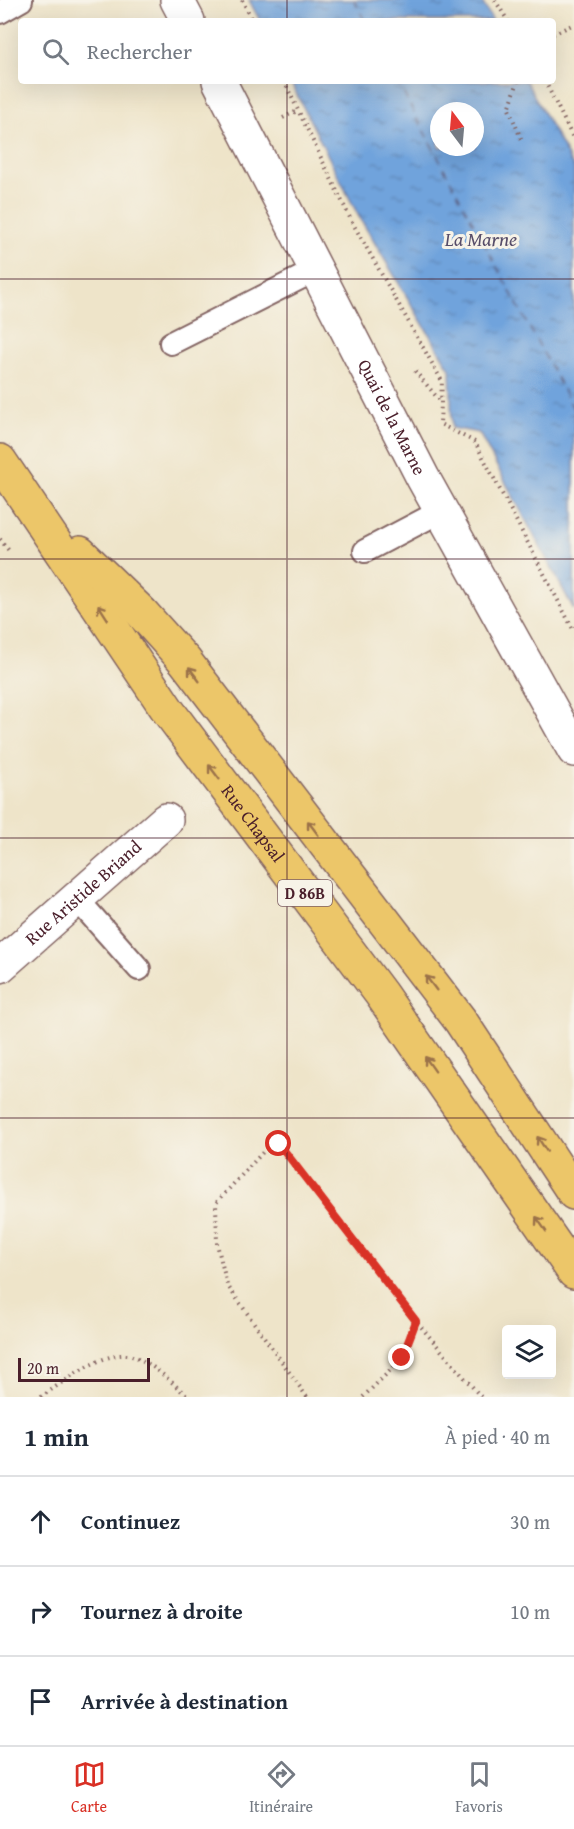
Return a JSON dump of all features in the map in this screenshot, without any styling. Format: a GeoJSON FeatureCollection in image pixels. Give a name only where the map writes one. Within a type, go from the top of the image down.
{"type":"FeatureCollection","features":[{"type":"Feature","properties":{"kind":"main road","name":"Rue Chapsal"},"geometry":{"type":"LineString","coordinates":[[2,468],[37,512],[169,712],[381,994],[574,1272]]}},
{"type":"Feature","properties":{"kind":"main road"},"geometry":{"type":"LineString","coordinates":[[37,512],[142,613],[184,661],[460,1020],[574,1192]]}},
{"type":"Feature","properties":{"kind":"street"},"geometry":{"type":"LineString","coordinates":[[177,0],[186,18]]}},
{"type":"Feature","properties":{"kind":"street","name":"Quai de la Marne"},"geometry":{"type":"LineString","coordinates":[[221,84],[441,511],[574,750]]}},
{"type":"Feature","properties":{"kind":"street","name":"Rue Aristide Briand"},"geometry":{"type":"LineString","coordinates":[[0,966],[166,820]]}},
{"type":"Feature","properties":{"kind":"lane"},"geometry":{"type":"LineString","coordinates":[[0,12],[21,0]]}},
{"type":"Feature","properties":{"kind":"lane"},"geometry":{"type":"LineString","coordinates":[[171,343],[316,270]]}},
{"type":"Feature","properties":{"kind":"lane"},"geometry":{"type":"LineString","coordinates":[[365,551],[441,511]]}},
{"type":"Feature","properties":{"kind":"lane"},"geometry":{"type":"LineString","coordinates":[[76,898],[139,969]]}},
{"type":"Feature","properties":{"kind":"path"},"geometry":{"type":"LineString","coordinates":[[242,0],[251,18]]}},
{"type":"Feature","properties":{"kind":"path"},"geometry":{"type":"LineString","coordinates":[[495,0],[506,18]]}},
{"type":"Feature","properties":{"kind":"path"},"geometry":{"type":"LineString","coordinates":[[556,33],[574,24]]}},
{"type":"Feature","properties":{"kind":"path"},"geometry":{"type":"LineString","coordinates":[[285,84],[352,222],[442,381],[440,424],[475,442],[574,631]]}},
{"type":"Feature","properties":{"kind":"path"},"geometry":{"type":"LineString","coordinates":[[517,84],[509,109],[522,141]]}},
{"type":"Feature","properties":{"kind":"path"},"geometry":{"type":"LineString","coordinates":[[546,84],[574,140]]}},
{"type":"Feature","properties":{"kind":"path"},"geometry":{"type":"LineString","coordinates":[[307,1397],[227,1285],[217,1244],[216,1203],[263,1152],[279,1144],[416,1321],[481,1397]]}},
{"type":"Feature","properties":{"kind":"path"},"geometry":{"type":"LineString","coordinates":[[363,1397],[402,1358],[416,1321]]}},
{"type":"Feature","properties":{"kind":"path"},"geometry":{"type":"LineString","coordinates":[[41,1397],[83,1368],[109,1358],[132,1355],[167,1377],[188,1397]]}},
{"type":"Feature","properties":{"kind":"water"},"geometry":{"type":"Polygon","coordinates":[[[249,0],[481,0],[491,18],[258,18],[249,0]]]}},
{"type":"Feature","properties":{"kind":"water","name":"La Marne"},"geometry":{"type":"Polygon","coordinates":[[[292,84],[528,84],[574,168],[574,610],[479,433],[452,428],[450,369],[358,215],[292,84]]]}},
{"type":"Feature","properties":{"kind":"ferry route"},"geometry":{"type":"LineString","coordinates":[[354,0],[363,18]]}},
{"type":"Feature","properties":{"kind":"ferry route"},"geometry":{"type":"LineString","coordinates":[[399,84],[574,410]]}},
{"type":"Feature","properties":{"kind":"route"},"geometry":{"type":"LineString","coordinates":[[279,1144],[416,1321],[402,1358]]}}]}
